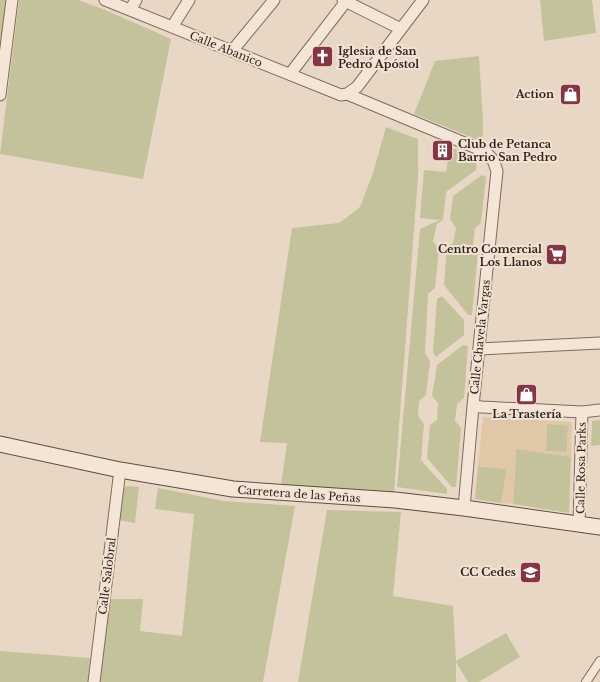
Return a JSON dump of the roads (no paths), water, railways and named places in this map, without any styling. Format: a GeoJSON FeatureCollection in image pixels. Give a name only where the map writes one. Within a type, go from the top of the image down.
{"type":"FeatureCollection","features":[{"type":"Feature","properties":{"kind":"main road","name":"Carretera de las Peñas"},"geometry":{"type":"LineString","coordinates":[[0,444],[120,470],[233,489],[395,500],[600,527]]}},
{"type":"Feature","properties":{"kind":"street"},"geometry":{"type":"LineString","coordinates":[[0,95],[12,0]]}},
{"type":"Feature","properties":{"kind":"street","name":"Calle Abanico"},"geometry":{"type":"LineString","coordinates":[[105,0],[341,95],[347,94]]}},
{"type":"Feature","properties":{"kind":"street"},"geometry":{"type":"LineString","coordinates":[[130,10],[136,0]]}},
{"type":"Feature","properties":{"kind":"street"},"geometry":{"type":"LineString","coordinates":[[172,27],[189,0]]}},
{"type":"Feature","properties":{"kind":"street"},"geometry":{"type":"LineString","coordinates":[[232,51],[274,0]]}},
{"type":"Feature","properties":{"kind":"street"},"geometry":{"type":"LineString","coordinates":[[290,74],[345,0],[401,29]]}},
{"type":"Feature","properties":{"kind":"street"},"geometry":{"type":"LineString","coordinates":[[347,94],[357,87],[423,0]]}},
{"type":"Feature","properties":{"kind":"street","name":"Calle Chavela Vargas"},"geometry":{"type":"LineString","coordinates":[[347,94],[486,152],[493,160],[497,171],[464,508]]}},
{"type":"Feature","properties":{"kind":"street"},"geometry":{"type":"LineString","coordinates":[[479,349],[600,343]]}},
{"type":"Feature","properties":{"kind":"street"},"geometry":{"type":"LineString","coordinates":[[473,406],[582,412],[600,410]]}},
{"type":"Feature","properties":{"kind":"street","name":"Calle Rosa Parks"},"geometry":{"type":"LineString","coordinates":[[579,524],[582,412]]}},
{"type":"Feature","properties":{"kind":"street","name":"Calle Salobral"},"geometry":{"type":"LineString","coordinates":[[94,682],[120,470]]}},
{"type":"Feature","properties":{"kind":"street"},"geometry":{"type":"LineString","coordinates":[[586,682],[600,661]]}},
{"type":"Feature","properties":{"kind":"place","name":"Iglesia de San Pedro Apóstol"},"geometry":{"type":"Point","coordinates":[322,57]}},
{"type":"Feature","properties":{"kind":"place","name":"Action"},"geometry":{"type":"Point","coordinates":[570,94]}},
{"type":"Feature","properties":{"kind":"place","name":"Club de Petanca Barrio San Pedro"},"geometry":{"type":"Point","coordinates":[442,150]}},
{"type":"Feature","properties":{"kind":"place","name":"Centro Comercial Los Llanos"},"geometry":{"type":"Point","coordinates":[557,255]}},
{"type":"Feature","properties":{"kind":"place","name":"La Trastería"},"geometry":{"type":"Point","coordinates":[527,394]}},
{"type":"Feature","properties":{"kind":"place","name":"CC Cedes"},"geometry":{"type":"Point","coordinates":[531,572]}}]}
